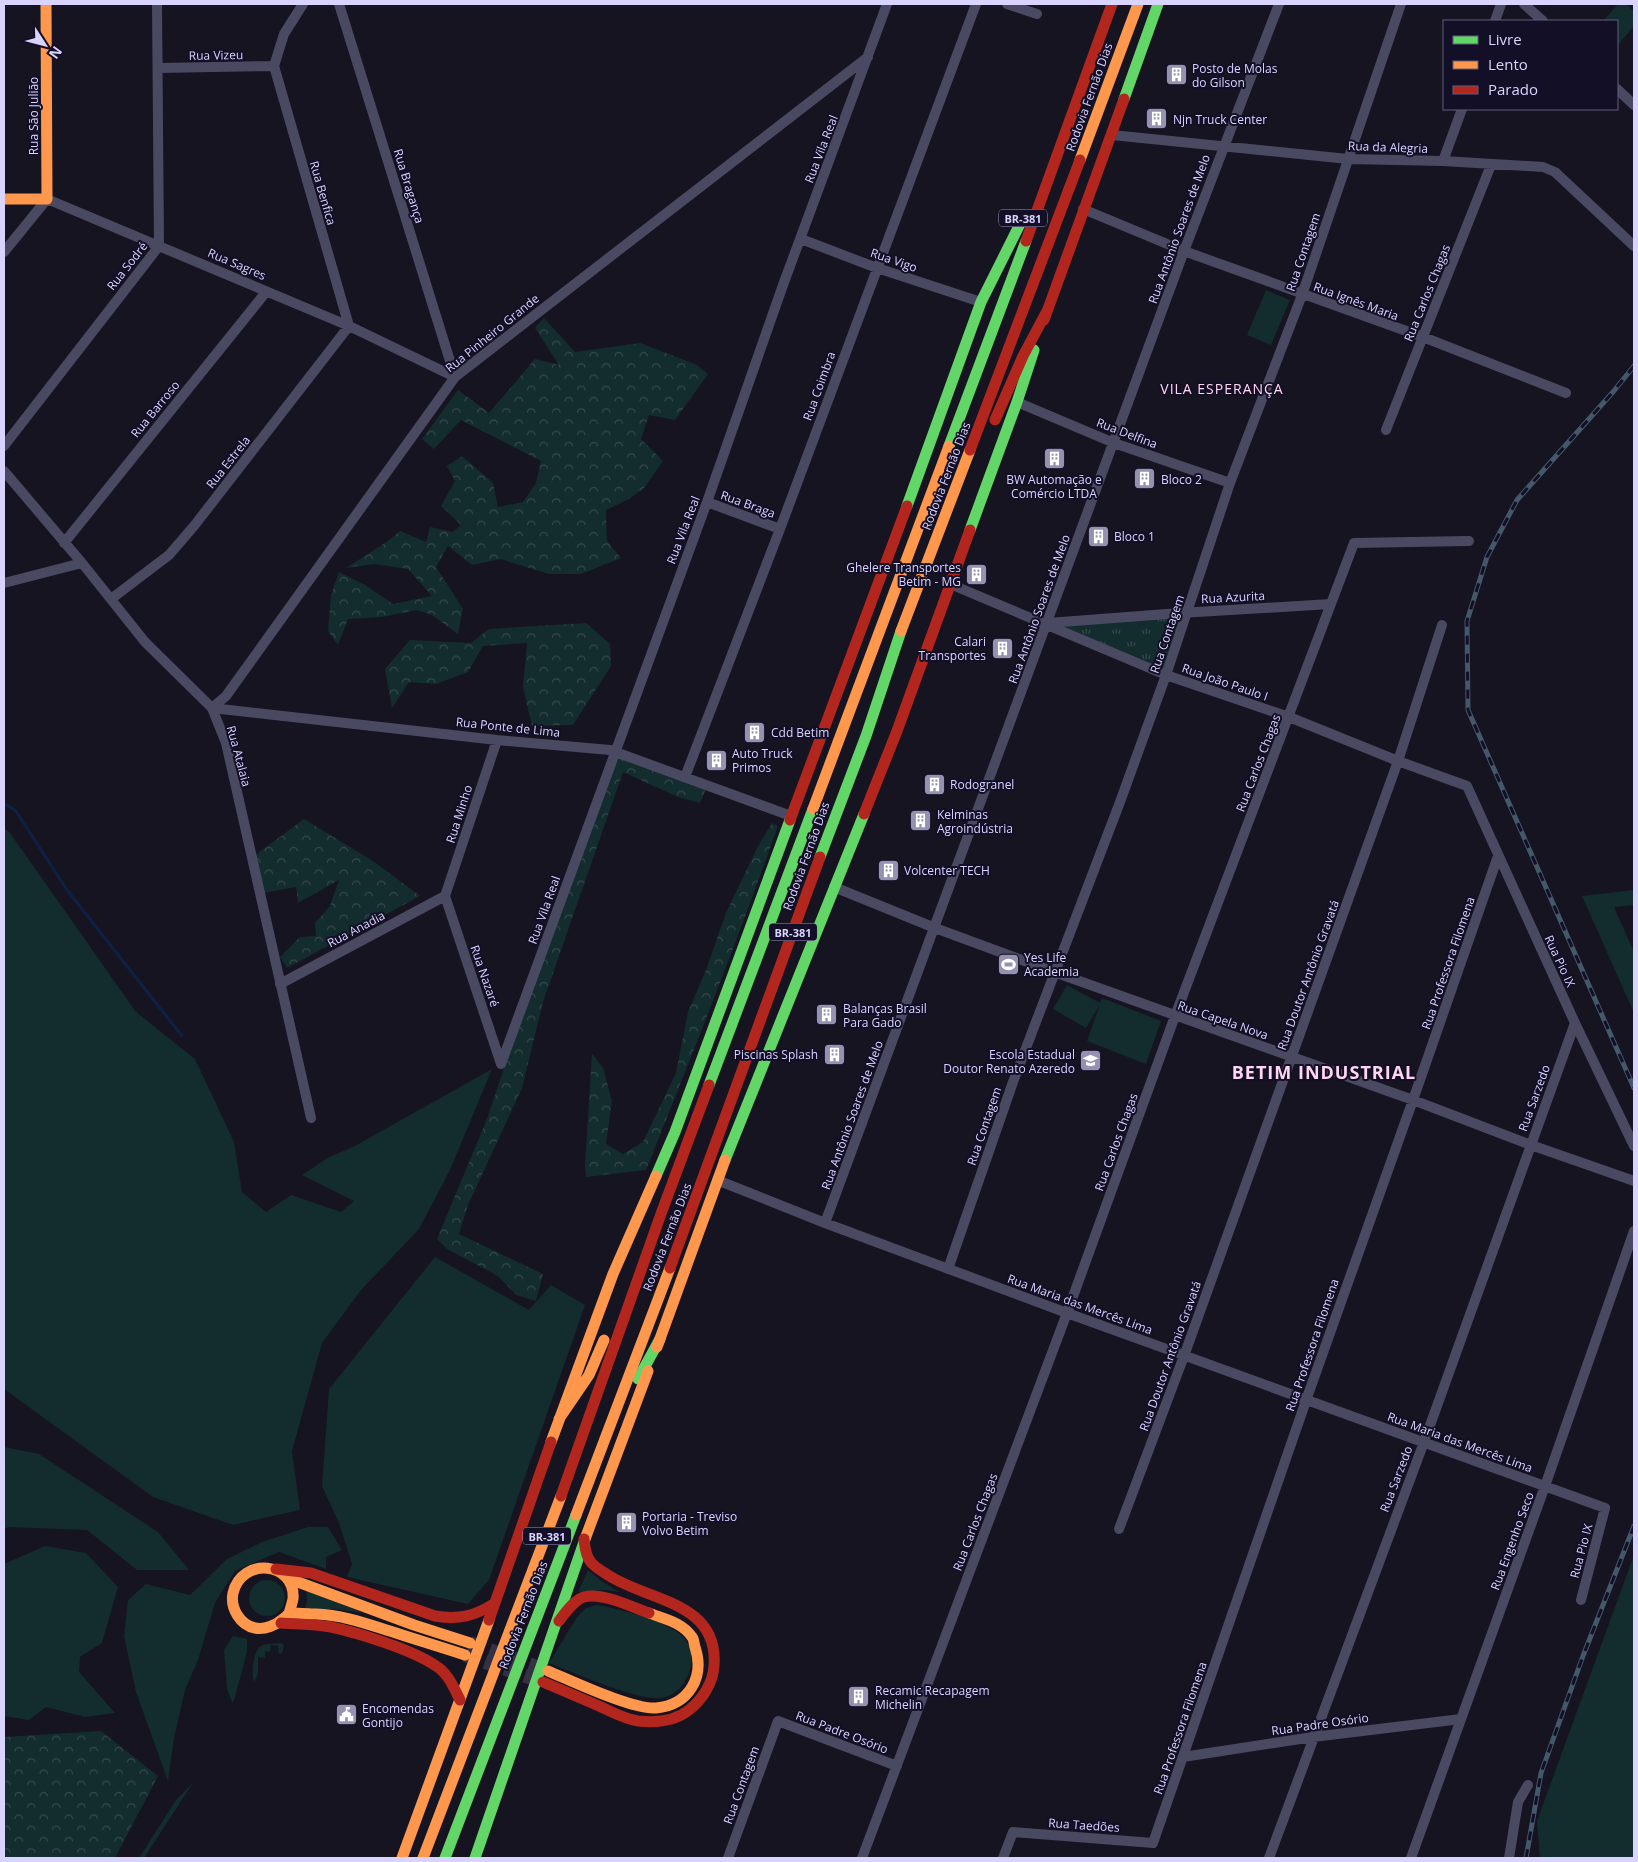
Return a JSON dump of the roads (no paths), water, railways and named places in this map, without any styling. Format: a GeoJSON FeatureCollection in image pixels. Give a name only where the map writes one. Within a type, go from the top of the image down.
{"type":"FeatureCollection","features":[{"type":"Feature","properties":{"kind":"main road","name":"Rua São Julião"},"geometry":{"type":"LineString","coordinates":[[46,4],[47,199]]}},
{"type":"Feature","properties":{"kind":"main road","name":"Rodovia Fernão Dias"},"geometry":{"type":"LineString","coordinates":[[423,1858],[551,1524],[664,1207],[1066,134],[1112,4]]}},
{"type":"Feature","properties":{"kind":"main road","name":"Rodovia Fernão Dias"},"geometry":{"type":"LineString","coordinates":[[445,1858],[744,1070],[823,849],[866,736],[904,621],[1009,350],[1138,4]]}},
{"type":"Feature","properties":{"kind":"main road","name":"BR-381"},"geometry":{"type":"LineString","coordinates":[[475,1858],[584,1540],[660,1339],[717,1180],[897,731],[1017,402],[1083,209],[1112,135],[1158,4]]}},
{"type":"Feature","properties":{"kind":"main road"},"geometry":{"type":"LineString","coordinates":[[1096,48],[1097,13]]}},
{"type":"Feature","properties":{"kind":"main road","name":"BR-381"},"geometry":{"type":"LineString","coordinates":[[981,302],[1066,134]]}},
{"type":"Feature","properties":{"kind":"main road","name":"Rua Sagres"},"geometry":{"type":"LineString","coordinates":[[4,199],[47,199]]}},
{"type":"Feature","properties":{"kind":"main road","name":"Rodovia Fernão Dias"},"geometry":{"type":"LineString","coordinates":[[402,1858],[495,1603],[558,1419],[613,1274],[675,1132],[896,538],[981,302]]}},
{"type":"Feature","properties":{"kind":"main road"},"geometry":{"type":"LineString","coordinates":[[991,429],[1023,356],[1047,311]]}},
{"type":"Feature","properties":{"kind":"main road"},"geometry":{"type":"LineString","coordinates":[[904,621],[926,583],[984,447]]}},
{"type":"Feature","properties":{"kind":"main road"},"geometry":{"type":"LineString","coordinates":[[558,1419],[589,1375],[664,1207]]}},
{"type":"Feature","properties":{"kind":"main road"},"geometry":{"type":"LineString","coordinates":[[606,1434],[660,1339]]}},
{"type":"Feature","properties":{"kind":"main road"},"geometry":{"type":"LineString","coordinates":[[552,1631],[569,1608],[584,1598],[604,1597],[679,1624],[692,1637],[698,1655],[699,1668],[696,1683],[688,1693],[676,1702],[657,1708],[639,1707],[546,1677],[628,1719],[652,1722],[671,1719],[693,1707],[705,1693],[715,1669],[715,1653],[706,1628],[699,1620],[674,1605],[622,1584],[594,1566],[586,1554],[584,1540]]}},
{"type":"Feature","properties":{"kind":"main road"},"geometry":{"type":"LineString","coordinates":[[465,1655],[350,1618],[318,1614],[285,1618],[268,1628],[251,1626],[237,1613],[233,1599],[237,1582],[252,1569],[262,1567],[311,1573],[448,1619],[468,1618],[495,1603]]}},
{"type":"Feature","properties":{"kind":"main road"},"geometry":{"type":"LineString","coordinates":[[272,1568],[287,1578],[292,1586],[293,1605],[285,1618]]}},
{"type":"Feature","properties":{"kind":"main road"},"geometry":{"type":"LineString","coordinates":[[287,1578],[414,1625],[470,1643]]}},
{"type":"Feature","properties":{"kind":"main road"},"geometry":{"type":"LineString","coordinates":[[285,1618],[330,1627],[382,1642],[419,1657],[437,1666],[449,1679],[460,1700]]}},
{"type":"Feature","properties":{"kind":"street","name":"Rua Sodré"},"geometry":{"type":"LineString","coordinates":[[4,446],[159,246],[157,4]]}},
{"type":"Feature","properties":{"kind":"street"},"geometry":{"type":"LineString","coordinates":[[274,66],[284,34],[303,4]]}},
{"type":"Feature","properties":{"kind":"street","name":"Rua Bragança"},"geometry":{"type":"LineString","coordinates":[[339,4],[454,376]]}},
{"type":"Feature","properties":{"kind":"street","name":"Rua Vila Real"},"geometry":{"type":"LineString","coordinates":[[501,1064],[887,4]]}},
{"type":"Feature","properties":{"kind":"street","name":"Rua Coimbra"},"geometry":{"type":"LineString","coordinates":[[685,777],[780,529],[976,4]]}},
{"type":"Feature","properties":{"kind":"street"},"geometry":{"type":"LineString","coordinates":[[1006,4],[1037,14]]}},
{"type":"Feature","properties":{"kind":"street","name":"Rua Antônio Soares de Melo"},"geometry":{"type":"LineString","coordinates":[[825,1223],[1222,148],[1279,4]]}},
{"type":"Feature","properties":{"kind":"street","name":"Rua Contagem"},"geometry":{"type":"LineString","coordinates":[[948,1269],[1013,1082],[1120,802],[1166,675],[1230,483],[1302,295],[1400,4]]}},
{"type":"Feature","properties":{"kind":"street"},"geometry":{"type":"LineString","coordinates":[[1495,20],[1501,4]]}},
{"type":"Feature","properties":{"kind":"street"},"geometry":{"type":"LineString","coordinates":[[1524,4],[1542,20]]}},
{"type":"Feature","properties":{"kind":"street","name":"Rua Pinheiro Grande"},"geometry":{"type":"LineString","coordinates":[[212,708],[226,696],[454,376],[869,56]]}},
{"type":"Feature","properties":{"kind":"street","name":"Rua Vizeu"},"geometry":{"type":"LineString","coordinates":[[158,68],[274,66]]}},
{"type":"Feature","properties":{"kind":"street","name":"Rua Benfica"},"geometry":{"type":"LineString","coordinates":[[274,66],[349,326]]}},
{"type":"Feature","properties":{"kind":"street"},"geometry":{"type":"LineString","coordinates":[[1618,90],[1634,105]]}},
{"type":"Feature","properties":{"kind":"street"},"geometry":{"type":"LineString","coordinates":[[1443,161],[1462,110]]}},
{"type":"Feature","properties":{"kind":"street","name":"Rua da Alegria"},"geometry":{"type":"LineString","coordinates":[[1112,135],[1222,148],[1348,158],[1543,167],[1555,172],[1634,246]]}},
{"type":"Feature","properties":{"kind":"street","name":"Rua Carlos Chagas"},"geometry":{"type":"LineString","coordinates":[[1386,430],[1491,165]]}},
{"type":"Feature","properties":{"kind":"street","name":"Rua Sagres"},"geometry":{"type":"LineString","coordinates":[[47,199],[349,326],[454,376]]}},
{"type":"Feature","properties":{"kind":"street"},"geometry":{"type":"LineString","coordinates":[[4,252],[47,199]]}},
{"type":"Feature","properties":{"kind":"street","name":"Rua Ignês Maria"},"geometry":{"type":"LineString","coordinates":[[1083,209],[1184,251],[1423,337],[1566,393]]}},
{"type":"Feature","properties":{"kind":"street","name":"Rua Vigo"},"geometry":{"type":"LineString","coordinates":[[800,239],[876,268],[981,302]]}},
{"type":"Feature","properties":{"kind":"street","name":"Rua Barroso"},"geometry":{"type":"LineString","coordinates":[[64,543],[266,292]]}},
{"type":"Feature","properties":{"kind":"street","name":"Rua Estrela"},"geometry":{"type":"LineString","coordinates":[[111,599],[169,555],[194,526],[349,326]]}},
{"type":"Feature","properties":{"kind":"street","name":"Rua Delfina"},"geometry":{"type":"LineString","coordinates":[[1017,402],[1114,443],[1230,483]]}},
{"type":"Feature","properties":{"kind":"street","name":"Rua Atalaia"},"geometry":{"type":"LineString","coordinates":[[4,472],[82,563],[145,642],[212,708],[226,744],[311,1118]]}},
{"type":"Feature","properties":{"kind":"street","name":"Rua Braga"},"geometry":{"type":"LineString","coordinates":[[707,502],[780,529]]}},
{"type":"Feature","properties":{"kind":"street","name":"Rua Carlos Chagas"},"geometry":{"type":"LineString","coordinates":[[862,1858],[1067,1313],[1175,1016],[1354,543],[1469,541]]}},
{"type":"Feature","properties":{"kind":"street"},"geometry":{"type":"LineString","coordinates":[[4,583],[82,563]]}},
{"type":"Feature","properties":{"kind":"street","name":"Rua João Paulo I"},"geometry":{"type":"LineString","coordinates":[[950,584],[1166,675],[1289,716],[1398,761],[1467,786]]}},
{"type":"Feature","properties":{"kind":"street","name":"Rua Azurita"},"geometry":{"type":"LineString","coordinates":[[1046,624],[1187,612],[1331,604]]}},
{"type":"Feature","properties":{"kind":"street","name":"Rua Doutor Antônio Gravatá"},"geometry":{"type":"LineString","coordinates":[[1120,1529],[1398,761],[1442,625]]}},
{"type":"Feature","properties":{"kind":"street","name":"Rua Ponte de Lima"},"geometry":{"type":"LineString","coordinates":[[212,708],[497,740],[615,751],[791,816]]}},
{"type":"Feature","properties":{"kind":"street","name":"Rua Minho"},"geometry":{"type":"LineString","coordinates":[[445,896],[497,740]]}},
{"type":"Feature","properties":{"kind":"street","name":"Rua Pio IX"},"geometry":{"type":"LineString","coordinates":[[1467,786],[1575,1023],[1634,1146]]}},
{"type":"Feature","properties":{"kind":"street","name":"Rua Professora Filomena"},"geometry":{"type":"LineString","coordinates":[[1153,1843],[1306,1400],[1498,856]]}},
{"type":"Feature","properties":{"kind":"street","name":"Rua Capela Nova"},"geometry":{"type":"LineString","coordinates":[[834,887],[935,928],[1054,972],[1634,1181]]}},
{"type":"Feature","properties":{"kind":"street","name":"Rua Anadia"},"geometry":{"type":"LineString","coordinates":[[280,984],[445,896]]}},
{"type":"Feature","properties":{"kind":"street","name":"Rua Nazaré"},"geometry":{"type":"LineString","coordinates":[[445,896],[501,1064]]}},
{"type":"Feature","properties":{"kind":"street","name":"Rua Sarzedo"},"geometry":{"type":"LineString","coordinates":[[1269,1858],[1424,1442],[1575,1023]]}},
{"type":"Feature","properties":{"kind":"street","name":"Rua Maria das Mercês Lima"},"geometry":{"type":"LineString","coordinates":[[717,1180],[825,1223],[1067,1313],[1605,1508]]}},
{"type":"Feature","properties":{"kind":"street","name":"Rua Engenho Seco"},"geometry":{"type":"LineString","coordinates":[[1410,1858],[1546,1486],[1634,1231]]}},
{"type":"Feature","properties":{"kind":"street","name":"Rua Pio IX"},"geometry":{"type":"LineString","coordinates":[[1581,1600],[1605,1508]]}},
{"type":"Feature","properties":{"kind":"street","name":"Rua Padre Osório"},"geometry":{"type":"LineString","coordinates":[[1183,1757],[1313,1737],[1461,1719]]}},
{"type":"Feature","properties":{"kind":"street","name":"Rua Contagem"},"geometry":{"type":"LineString","coordinates":[[728,1858],[778,1721]]}},
{"type":"Feature","properties":{"kind":"street","name":"Rua Padre Osório"},"geometry":{"type":"LineString","coordinates":[[778,1721],[897,1766]]}},
{"type":"Feature","properties":{"kind":"street"},"geometry":{"type":"LineString","coordinates":[[1509,1858],[1518,1802],[1528,1785]]}},
{"type":"Feature","properties":{"kind":"street","name":"Rua Taedões"},"geometry":{"type":"LineString","coordinates":[[1003,1858],[1013,1832],[1153,1843]]}},
{"type":"Feature","properties":{"kind":"waterway"},"geometry":{"type":"LineString","coordinates":[[4,803],[16,811],[67,890],[182,1036]]}},
{"type":"Feature","properties":{"kind":"tunnel"},"geometry":{"type":"LineString","coordinates":[[470,1643],[548,1671]]}},
{"type":"Feature","properties":{"kind":"tunnel"},"geometry":{"type":"LineString","coordinates":[[465,1655],[543,1682]]}},
{"type":"Feature","properties":{"kind":"railway"},"geometry":{"type":"LineString","coordinates":[[1634,366],[1517,500],[1487,557],[1467,621],[1468,710],[1634,1088]]}},
{"type":"Feature","properties":{"kind":"railway"},"geometry":{"type":"LineString","coordinates":[[1526,1858],[1541,1773],[1583,1656],[1634,1526]]}},
{"type":"Feature","properties":{"kind":"place","name":"Posto de Molas do Gilson"},"geometry":{"type":"Point","coordinates":[1176,75]}},
{"type":"Feature","properties":{"kind":"place","name":"Njn Truck Center"},"geometry":{"type":"Point","coordinates":[1157,119]}},
{"type":"Feature","properties":{"kind":"place","name":"BW Automação e Comércio LTDA"},"geometry":{"type":"Point","coordinates":[1054,458]}},
{"type":"Feature","properties":{"kind":"place","name":"Bloco 2"},"geometry":{"type":"Point","coordinates":[1145,479]}},
{"type":"Feature","properties":{"kind":"place","name":"Bloco 1"},"geometry":{"type":"Point","coordinates":[1098,536]}},
{"type":"Feature","properties":{"kind":"place","name":"Ghelere Transportes Betim - MG"},"geometry":{"type":"Point","coordinates":[977,574]}},
{"type":"Feature","properties":{"kind":"place","name":"Calari Transportes"},"geometry":{"type":"Point","coordinates":[1002,648]}},
{"type":"Feature","properties":{"kind":"place","name":"Cdd Betim"},"geometry":{"type":"Point","coordinates":[755,732]}},
{"type":"Feature","properties":{"kind":"place","name":"Auto Truck Primos"},"geometry":{"type":"Point","coordinates":[716,760]}},
{"type":"Feature","properties":{"kind":"place","name":"Rodogranel"},"geometry":{"type":"Point","coordinates":[934,784]}},
{"type":"Feature","properties":{"kind":"place","name":"Kelminas Agroindústria"},"geometry":{"type":"Point","coordinates":[921,821]}},
{"type":"Feature","properties":{"kind":"place","name":"Volcenter TECH"},"geometry":{"type":"Point","coordinates":[888,870]}},
{"type":"Feature","properties":{"kind":"place","name":"Yes Life Academia"},"geometry":{"type":"Point","coordinates":[1008,964]}},
{"type":"Feature","properties":{"kind":"place","name":"Balanças Brasil Para Gado"},"geometry":{"type":"Point","coordinates":[827,1015]}},
{"type":"Feature","properties":{"kind":"place","name":"Piscinas Splash"},"geometry":{"type":"Point","coordinates":[834,1054]}},
{"type":"Feature","properties":{"kind":"place","name":"Escola Estadual Doutor Renato Azeredo"},"geometry":{"type":"Point","coordinates":[1091,1061]}},
{"type":"Feature","properties":{"kind":"place","name":"Portaria - Treviso Volvo Betim"},"geometry":{"type":"Point","coordinates":[626,1523]}},
{"type":"Feature","properties":{"kind":"place","name":"Recamic Recapagem Michelin"},"geometry":{"type":"Point","coordinates":[859,1697]}},
{"type":"Feature","properties":{"kind":"place","name":"Encomendas Gontijo"},"geometry":{"type":"Point","coordinates":[346,1715]}},
{"type":"Feature","properties":{"kind":"district","name":"VILA ESPERANÇA"},"geometry":{"type":"Point","coordinates":[1222,388]}},
{"type":"Feature","properties":{"kind":"district","name":"BETIM INDUSTRIAL"},"geometry":{"type":"Point","coordinates":[1324,1072]}}]}
